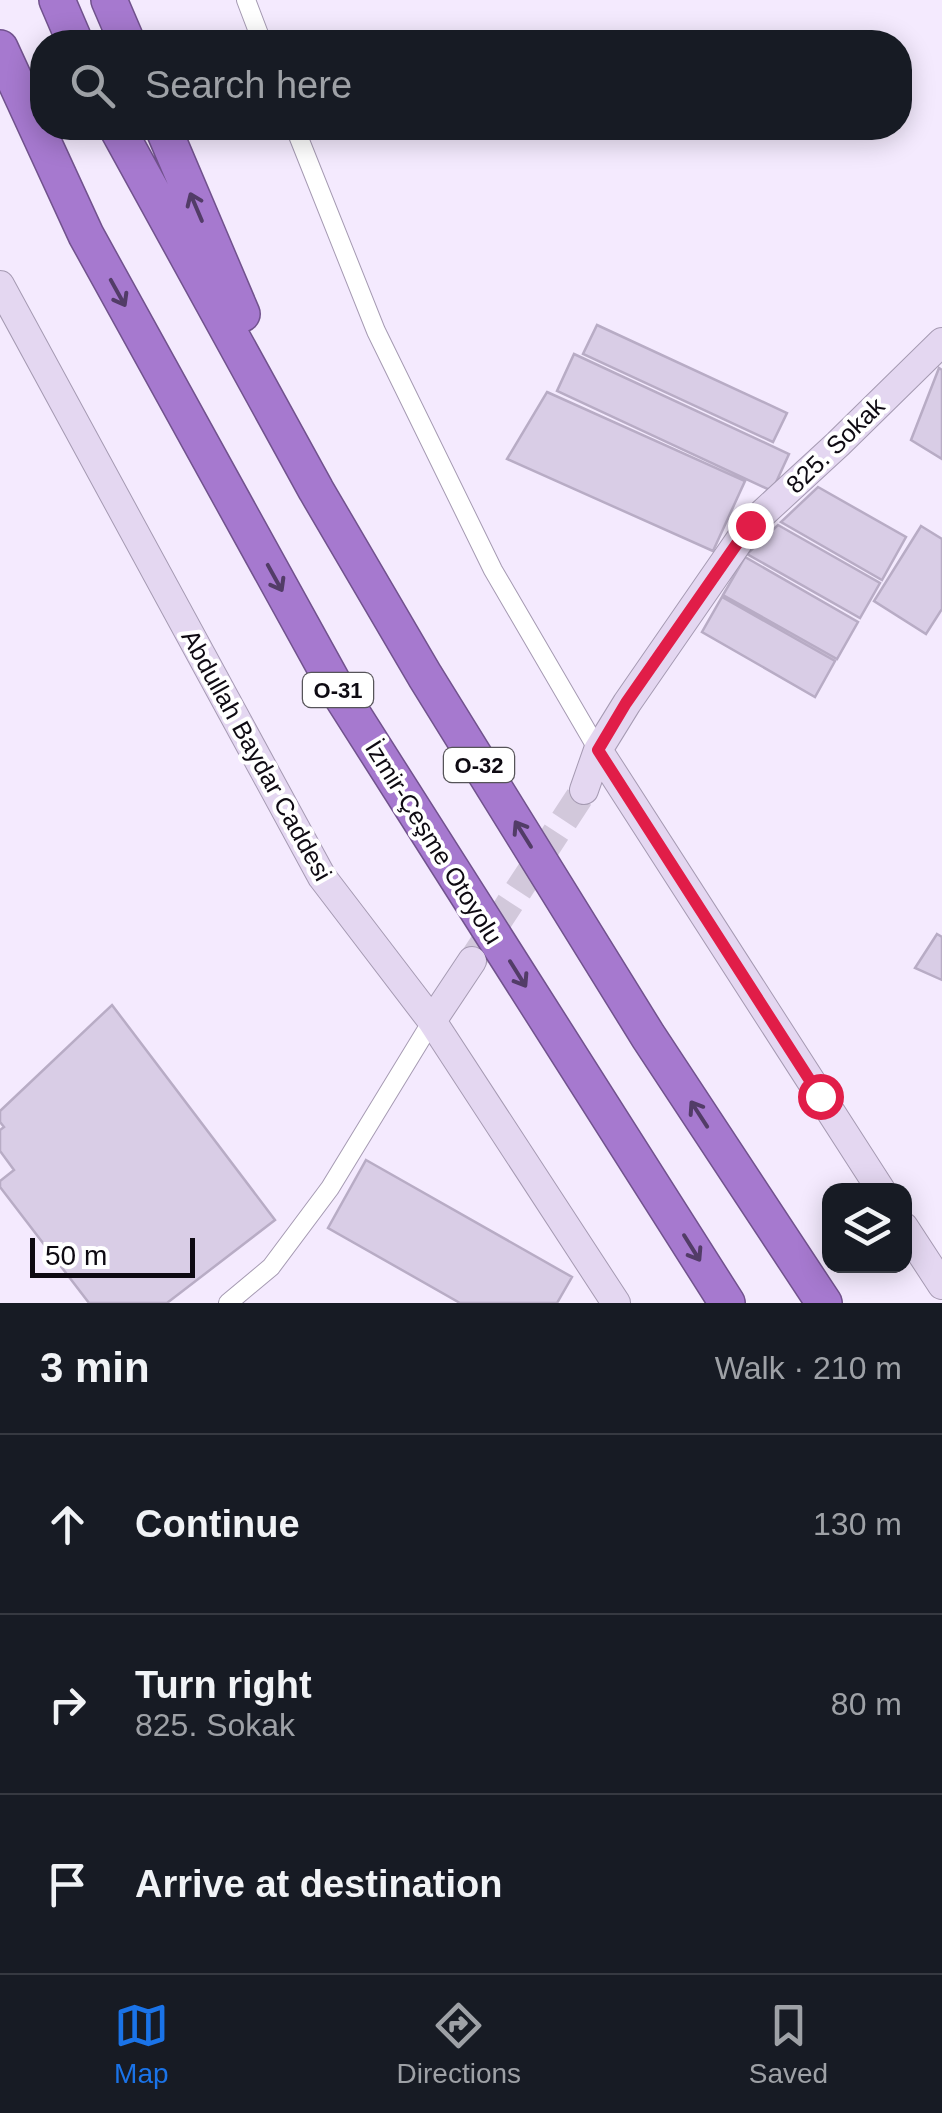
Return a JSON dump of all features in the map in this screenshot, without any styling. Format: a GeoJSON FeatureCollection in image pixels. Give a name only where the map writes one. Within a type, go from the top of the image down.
{"type":"FeatureCollection","features":[{"type":"Feature","properties":{"kind":"highway"},"geometry":{"type":"LineString","coordinates":[[57,0],[71,30]]}},
{"type":"Feature","properties":{"kind":"highway"},"geometry":{"type":"LineString","coordinates":[[109,0],[122,30]]}},
{"type":"Feature","properties":{"kind":"highway","name":"İzmir-Çeşme Otoyolu"},"geometry":{"type":"LineString","coordinates":[[0,48],[30,114]]}},
{"type":"Feature","properties":{"kind":"highway"},"geometry":{"type":"LineString","coordinates":[[0,96],[86,236]]}},
{"type":"Feature","properties":{"kind":"highway","name":"İzmir-Çeşme Otoyolu"},"geometry":{"type":"LineString","coordinates":[[42,140],[86,236],[335,686],[727,1303]]}},
{"type":"Feature","properties":{"kind":"highway"},"geometry":{"type":"LineString","coordinates":[[124,140],[316,490]]}},
{"type":"Feature","properties":{"kind":"highway"},"geometry":{"type":"LineString","coordinates":[[168,140],[316,490]]}},
{"type":"Feature","properties":{"kind":"highway","name":"O-32"},"geometry":{"type":"LineString","coordinates":[[316,490],[424,676],[648,1036],[824,1303]]}},
{"type":"Feature","properties":{"kind":"street"},"geometry":{"type":"LineString","coordinates":[[246,0],[257,30]]}},
{"type":"Feature","properties":{"kind":"street"},"geometry":{"type":"LineString","coordinates":[[300,140],[376,330],[493,570],[598,750],[876,1183]]}},
{"type":"Feature","properties":{"kind":"street","name":"Abdullah Baydar Caddesi"},"geometry":{"type":"LineString","coordinates":[[0,284],[322,876],[432,1021],[616,1303]]}},
{"type":"Feature","properties":{"kind":"street","name":"825. Sokak"},"geometry":{"type":"LineString","coordinates":[[584,790],[598,750],[626,703],[750,525],[942,342]]}},
{"type":"Feature","properties":{"kind":"street"},"geometry":{"type":"LineString","coordinates":[[228,1303],[271,1268],[330,1188],[472,962]]}},
{"type":"Feature","properties":{"kind":"street"},"geometry":{"type":"LineString","coordinates":[[912,1238],[942,1285]]}},
{"type":"Feature","properties":{"kind":"building"},"geometry":{"type":"Polygon","coordinates":[[[597,325],[787,413],[773,442],[583,354],[597,325]]]}},
{"type":"Feature","properties":{"kind":"building"},"geometry":{"type":"Polygon","coordinates":[[[574,354],[789,454],[772,491],[557,391],[574,354]]]}},
{"type":"Feature","properties":{"kind":"building"},"geometry":{"type":"Polygon","coordinates":[[[939,368],[942,370],[942,459],[911,440],[939,368]]]}},
{"type":"Feature","properties":{"kind":"building"},"geometry":{"type":"Polygon","coordinates":[[[547,392],[745,481],[713,551],[507,459],[547,392]]]}},
{"type":"Feature","properties":{"kind":"building"},"geometry":{"type":"Polygon","coordinates":[[[818,487],[906,537],[882,580],[781,522],[818,487]]]}},
{"type":"Feature","properties":{"kind":"building"},"geometry":{"type":"Polygon","coordinates":[[[778,525],[880,583],[860,618],[747,554],[778,525]]]}},
{"type":"Feature","properties":{"kind":"building"},"geometry":{"type":"Polygon","coordinates":[[[921,526],[942,539],[942,609],[926,634],[874,601],[921,526]]]}},
{"type":"Feature","properties":{"kind":"building"},"geometry":{"type":"Polygon","coordinates":[[[745,557],[858,622],[837,659],[723,595],[745,557]]]}},
{"type":"Feature","properties":{"kind":"building"},"geometry":{"type":"Polygon","coordinates":[[[722,597],[835,661],[815,697],[702,632],[722,597]]]}},
{"type":"Feature","properties":{"kind":"building"},"geometry":{"type":"Polygon","coordinates":[[[937,934],[942,937],[942,980],[915,968],[937,934]]]}},
{"type":"Feature","properties":{"kind":"building"},"geometry":{"type":"Polygon","coordinates":[[[112,1005],[275,1220],[167,1303],[89,1303],[0,1187],[0,1181],[14,1170],[0,1151],[0,1130],[4,1127],[0,1111],[112,1005]]]}},
{"type":"Feature","properties":{"kind":"building"},"geometry":{"type":"Polygon","coordinates":[[[366,1160],[572,1277],[557,1303],[460,1303],[328,1228],[366,1160]]]}},
{"type":"Feature","properties":{"kind":"tunnel"},"geometry":{"type":"LineString","coordinates":[[472,961],[584,790]]}},
{"type":"Feature","properties":{"kind":"route"},"geometry":{"type":"LineString","coordinates":[[750,525],[626,703],[598,750],[820,1096]]}}]}
